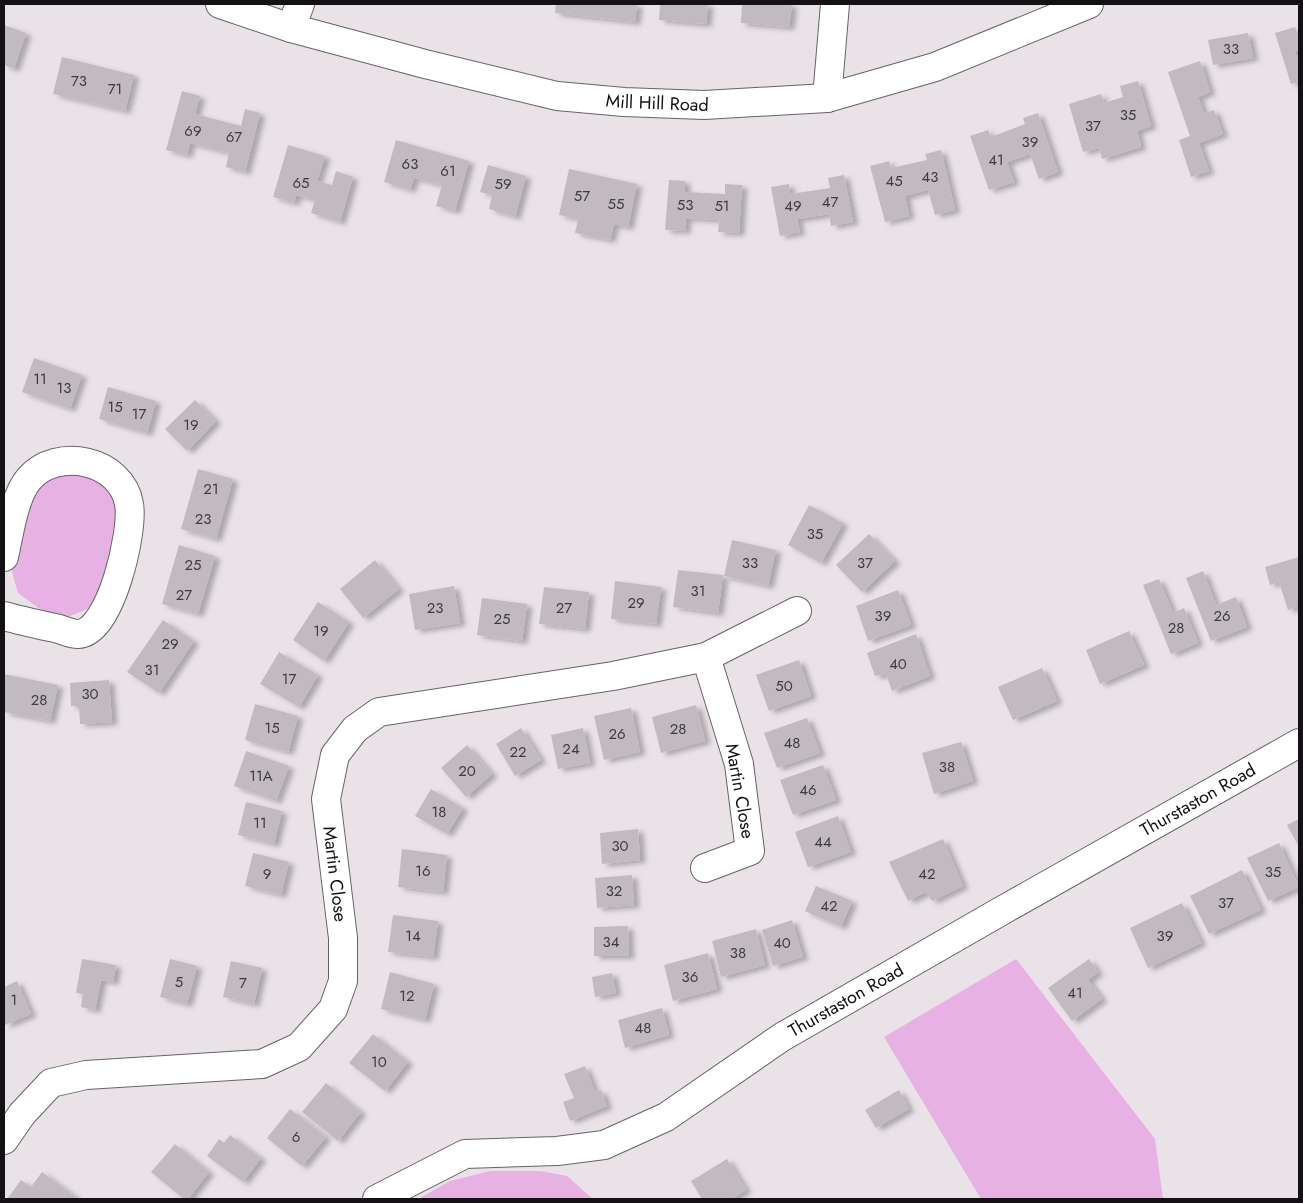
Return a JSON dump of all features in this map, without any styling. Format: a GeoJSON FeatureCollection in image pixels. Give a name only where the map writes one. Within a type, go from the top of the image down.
{"type":"FeatureCollection","features":[{"type":"Feature","properties":{"kind":"street","name":"Mill Hill Road"},"geometry":{"type":"LineString","coordinates":[[220,4],[296,16],[425,64],[558,96],[624,102],[704,105],[827,98],[935,67],[1089,4]]}},
{"type":"Feature","properties":{"kind":"street"},"geometry":{"type":"LineString","coordinates":[[827,98],[835,4]]}},
{"type":"Feature","properties":{"kind":"street"},"geometry":{"type":"LineString","coordinates":[[4,557],[20,496],[30,478],[64,461],[86,461],[104,470],[120,484],[130,503],[129,526],[114,592],[103,616],[91,628],[78,634],[4,616]]}},
{"type":"Feature","properties":{"kind":"street","name":"Martin Close"},"geometry":{"type":"LineString","coordinates":[[4,1140],[22,1114],[52,1083],[86,1075],[262,1064],[300,1047],[333,1009],[343,981],[343,938],[326,799],[335,755],[355,729],[380,712],[613,676],[706,658],[797,611]]}},
{"type":"Feature","properties":{"kind":"street","name":"Martin Close"},"geometry":{"type":"LineString","coordinates":[[705,868],[750,851],[739,764],[706,658]]}},
{"type":"Feature","properties":{"kind":"street","name":"Thurstaston Road"},"geometry":{"type":"LineString","coordinates":[[377,1199],[465,1154],[557,1151],[604,1145],[666,1117],[782,1037],[1299,743]]}},
{"type":"Feature","properties":{"kind":"shaded area"},"geometry":{"type":"Polygon","coordinates":[[[80,471],[108,487],[116,500],[119,519],[98,596],[90,608],[70,616],[48,615],[18,593],[12,572],[30,502],[45,482],[65,473],[80,471]]]}},
{"type":"Feature","properties":{"kind":"shaded area"},"geometry":{"type":"Polygon","coordinates":[[[1016,959],[1155,1139],[1163,1199],[981,1199],[884,1037],[1016,959]]]}},
{"type":"Feature","properties":{"kind":"shaded area"},"geometry":{"type":"Polygon","coordinates":[[[490,1171],[541,1171],[567,1176],[593,1199],[418,1199],[450,1181],[490,1171]]]}},
{"type":"Feature","properties":{"kind":"building"},"geometry":{"type":"Polygon","coordinates":[[[556,4],[637,4],[635,22],[555,13],[556,4]]]}},
{"type":"Feature","properties":{"kind":"building"},"geometry":{"type":"Polygon","coordinates":[[[660,4],[708,4],[706,24],[659,20],[660,4]]]}},
{"type":"Feature","properties":{"kind":"building"},"geometry":{"type":"Polygon","coordinates":[[[742,4],[792,4],[789,27],[741,23],[742,4]]]}},
{"type":"Feature","properties":{"kind":"building"},"geometry":{"type":"Polygon","coordinates":[[[4,25],[26,33],[14,69],[4,65],[4,25]]]}},
{"type":"Feature","properties":{"kind":"building"},"geometry":{"type":"Polygon","coordinates":[[[1295,27],[1299,40],[1299,50],[1295,51],[1299,63],[1299,82],[1291,84],[1275,33],[1295,27]]]}},
{"type":"Feature","properties":{"kind":"building"},"geometry":{"type":"Polygon","coordinates":[[[1248,33],[1253,58],[1213,65],[1208,40],[1248,33]]]}},
{"type":"Feature","properties":{"kind":"building"},"geometry":{"type":"Polygon","coordinates":[[[62,57],[134,75],[125,111],[53,94],[62,57]]]}},
{"type":"Feature","properties":{"kind":"building"},"geometry":{"type":"Polygon","coordinates":[[[1200,61],[1210,92],[1198,97],[1204,113],[1214,110],[1223,134],[1199,143],[1209,171],[1191,177],[1179,140],[1190,136],[1168,72],[1200,61]]]}},
{"type":"Feature","properties":{"kind":"building"},"geometry":{"type":"Polygon","coordinates":[[[1138,81],[1151,126],[1137,131],[1141,147],[1102,159],[1099,148],[1083,152],[1069,104],[1101,94],[1104,103],[1123,97],[1120,86],[1138,81]]]}},
{"type":"Feature","properties":{"kind":"building"},"geometry":{"type":"Polygon","coordinates":[[[182,91],[200,96],[195,114],[241,126],[245,109],[260,113],[245,172],[226,167],[229,153],[190,143],[187,155],[166,150],[182,91]]]}},
{"type":"Feature","properties":{"kind":"building"},"geometry":{"type":"Polygon","coordinates":[[[1038,113],[1058,172],[1039,179],[1030,154],[1007,162],[1014,182],[989,190],[970,136],[988,130],[991,137],[1025,124],[1023,118],[1038,113]]]}},
{"type":"Feature","properties":{"kind":"building"},"geometry":{"type":"Polygon","coordinates":[[[396,140],[469,161],[455,211],[436,206],[442,185],[414,178],[410,190],[384,182],[396,140]]]}},
{"type":"Feature","properties":{"kind":"building"},"geometry":{"type":"Polygon","coordinates":[[[288,145],[325,156],[317,181],[332,185],[336,171],[353,177],[340,222],[311,213],[315,200],[296,195],[294,203],[273,197],[288,145]]]}},
{"type":"Feature","properties":{"kind":"building"},"geometry":{"type":"Polygon","coordinates":[[[941,150],[955,210],[935,215],[928,190],[905,196],[909,216],[885,222],[870,166],[889,161],[891,168],[927,160],[925,154],[941,150]]]}},
{"type":"Feature","properties":{"kind":"building"},"geometry":{"type":"Polygon","coordinates":[[[488,165],[526,176],[515,217],[489,209],[492,195],[480,192],[488,165]]]}},
{"type":"Feature","properties":{"kind":"building"},"geometry":{"type":"Polygon","coordinates":[[[569,169],[637,184],[628,227],[614,224],[610,240],[575,233],[578,219],[559,215],[569,169]]]}},
{"type":"Feature","properties":{"kind":"building"},"geometry":{"type":"Polygon","coordinates":[[[844,175],[853,222],[831,226],[829,214],[797,219],[800,232],[780,236],[771,187],[789,184],[790,194],[830,188],[828,178],[844,175]]]}},
{"type":"Feature","properties":{"kind":"building"},"geometry":{"type":"Polygon","coordinates":[[[669,180],[685,181],[685,192],[725,194],[725,184],[742,185],[739,233],[718,232],[719,220],[686,218],[685,231],[665,230],[669,180]]]}},
{"type":"Feature","properties":{"kind":"building"},"geometry":{"type":"Polygon","coordinates":[[[34,358],[82,375],[70,409],[22,392],[34,358]]]}},
{"type":"Feature","properties":{"kind":"building"},"geometry":{"type":"Polygon","coordinates":[[[108,387],[156,401],[147,433],[99,419],[108,387]]]}},
{"type":"Feature","properties":{"kind":"building"},"geometry":{"type":"Polygon","coordinates":[[[195,400],[216,421],[187,451],[165,429],[195,400]]]}},
{"type":"Feature","properties":{"kind":"building"},"geometry":{"type":"Polygon","coordinates":[[[198,469],[233,479],[216,539],[181,529],[198,469]]]}},
{"type":"Feature","properties":{"kind":"building"},"geometry":{"type":"Polygon","coordinates":[[[809,505],[843,523],[821,563],[788,545],[809,505]]]}},
{"type":"Feature","properties":{"kind":"building"},"geometry":{"type":"Polygon","coordinates":[[[869,534],[895,561],[862,592],[836,565],[869,534]]]}},
{"type":"Feature","properties":{"kind":"building"},"geometry":{"type":"Polygon","coordinates":[[[732,540],[776,550],[768,586],[724,576],[732,540]]]}},
{"type":"Feature","properties":{"kind":"building"},"geometry":{"type":"Polygon","coordinates":[[[179,545],[215,556],[198,614],[162,604],[179,545]]]}},
{"type":"Feature","properties":{"kind":"building"},"geometry":{"type":"Polygon","coordinates":[[[1299,557],[1299,606],[1288,610],[1279,582],[1270,585],[1265,567],[1299,557]]]}},
{"type":"Feature","properties":{"kind":"building"},"geometry":{"type":"Polygon","coordinates":[[[375,560],[399,589],[363,618],[340,589],[375,560]]]}},
{"type":"Feature","properties":{"kind":"building"},"geometry":{"type":"Polygon","coordinates":[[[678,570],[723,575],[718,613],[673,607],[678,570]]]}},
{"type":"Feature","properties":{"kind":"building"},"geometry":{"type":"Polygon","coordinates":[[[1203,571],[1216,605],[1236,597],[1247,627],[1211,641],[1186,578],[1203,571]]]}},
{"type":"Feature","properties":{"kind":"building"},"geometry":{"type":"Polygon","coordinates":[[[1159,579],[1173,613],[1184,608],[1198,643],[1171,654],[1143,585],[1159,579]]]}},
{"type":"Feature","properties":{"kind":"building"},"geometry":{"type":"Polygon","coordinates":[[[615,581],[661,587],[656,624],[611,619],[615,581]]]}},
{"type":"Feature","properties":{"kind":"building"},"geometry":{"type":"Polygon","coordinates":[[[454,586],[460,623],[415,630],[409,594],[454,586]]]}},
{"type":"Feature","properties":{"kind":"building"},"geometry":{"type":"Polygon","coordinates":[[[544,587],[589,592],[585,629],[539,624],[544,587]]]}},
{"type":"Feature","properties":{"kind":"building"},"geometry":{"type":"Polygon","coordinates":[[[898,590],[911,625],[868,641],[856,606],[898,590]]]}},
{"type":"Feature","properties":{"kind":"building"},"geometry":{"type":"Polygon","coordinates":[[[482,598],[527,604],[522,641],[477,635],[482,598]]]}},
{"type":"Feature","properties":{"kind":"building"},"geometry":{"type":"Polygon","coordinates":[[[318,602],[349,622],[324,661],[293,640],[318,602]]]}},
{"type":"Feature","properties":{"kind":"building"},"geometry":{"type":"Polygon","coordinates":[[[163,620],[194,641],[159,693],[127,672],[163,620]]]}},
{"type":"Feature","properties":{"kind":"building"},"geometry":{"type":"Polygon","coordinates":[[[1129,631],[1144,665],[1100,684],[1086,650],[1129,631]]]}},
{"type":"Feature","properties":{"kind":"building"},"geometry":{"type":"Polygon","coordinates":[[[916,634],[930,676],[892,691],[886,674],[875,676],[867,653],[916,634]]]}},
{"type":"Feature","properties":{"kind":"building"},"geometry":{"type":"Polygon","coordinates":[[[279,652],[318,675],[299,707],[260,684],[279,652]]]}},
{"type":"Feature","properties":{"kind":"building"},"geometry":{"type":"Polygon","coordinates":[[[799,660],[811,696],[769,711],[756,675],[799,660]]]}},
{"type":"Feature","properties":{"kind":"building"},"geometry":{"type":"Polygon","coordinates":[[[1042,668],[1057,701],[1013,720],[998,687],[1042,668]]]}},
{"type":"Feature","properties":{"kind":"building"},"geometry":{"type":"Polygon","coordinates":[[[4,674],[58,685],[50,721],[4,712],[4,674]]]}},
{"type":"Feature","properties":{"kind":"building"},"geometry":{"type":"Polygon","coordinates":[[[109,680],[112,722],[80,724],[79,706],[71,706],[70,683],[109,680]]]}},
{"type":"Feature","properties":{"kind":"building"},"geometry":{"type":"Polygon","coordinates":[[[255,704],[298,716],[288,752],[245,740],[255,704]]]}},
{"type":"Feature","properties":{"kind":"building"},"geometry":{"type":"Polygon","coordinates":[[[696,705],[705,741],[661,753],[652,717],[696,705]]]}},
{"type":"Feature","properties":{"kind":"building"},"geometry":{"type":"Polygon","coordinates":[[[631,708],[640,752],[604,760],[594,716],[631,708]]]}},
{"type":"Feature","properties":{"kind":"building"},"geometry":{"type":"Polygon","coordinates":[[[807,718],[820,753],[777,768],[764,733],[807,718]]]}},
{"type":"Feature","properties":{"kind":"building"},"geometry":{"type":"Polygon","coordinates":[[[521,728],[541,760],[515,776],[496,744],[521,728]]]}},
{"type":"Feature","properties":{"kind":"building"},"geometry":{"type":"Polygon","coordinates":[[[583,728],[590,763],[558,769],[551,735],[583,728]]]}},
{"type":"Feature","properties":{"kind":"building"},"geometry":{"type":"Polygon","coordinates":[[[961,742],[973,781],[934,794],[922,753],[961,742]]]}},
{"type":"Feature","properties":{"kind":"building"},"geometry":{"type":"Polygon","coordinates":[[[467,745],[492,774],[466,797],[441,768],[467,745]]]}},
{"type":"Feature","properties":{"kind":"building"},"geometry":{"type":"Polygon","coordinates":[[[246,751],[289,766],[276,801],[234,786],[246,751]]]}},
{"type":"Feature","properties":{"kind":"building"},"geometry":{"type":"Polygon","coordinates":[[[823,765],[836,800],[793,815],[780,780],[823,765]]]}},
{"type":"Feature","properties":{"kind":"building"},"geometry":{"type":"Polygon","coordinates":[[[431,789],[463,808],[447,834],[415,816],[431,789]]]}},
{"type":"Feature","properties":{"kind":"building"},"geometry":{"type":"Polygon","coordinates":[[[246,802],[282,811],[274,844],[238,835],[246,802]]]}},
{"type":"Feature","properties":{"kind":"building"},"geometry":{"type":"Polygon","coordinates":[[[838,816],[851,852],[808,867],[795,832],[838,816]]]}},
{"type":"Feature","properties":{"kind":"building"},"geometry":{"type":"Polygon","coordinates":[[[1299,819],[1299,847],[1287,825],[1299,819]]]}},
{"type":"Feature","properties":{"kind":"building"},"geometry":{"type":"Polygon","coordinates":[[[638,829],[640,860],[602,864],[600,833],[638,829]]]}},
{"type":"Feature","properties":{"kind":"building"},"geometry":{"type":"Polygon","coordinates":[[[943,839],[963,886],[932,901],[926,892],[908,901],[889,862],[943,839]]]}},
{"type":"Feature","properties":{"kind":"building"},"geometry":{"type":"Polygon","coordinates":[[[1279,843],[1299,887],[1268,901],[1247,858],[1279,843]]]}},
{"type":"Feature","properties":{"kind":"building"},"geometry":{"type":"Polygon","coordinates":[[[402,849],[447,855],[443,892],[398,887],[402,849]]]}},
{"type":"Feature","properties":{"kind":"building"},"geometry":{"type":"Polygon","coordinates":[[[253,853],[289,862],[281,895],[245,886],[253,853]]]}},
{"type":"Feature","properties":{"kind":"building"},"geometry":{"type":"Polygon","coordinates":[[[1242,870],[1261,910],[1209,934],[1190,896],[1242,870]]]}},
{"type":"Feature","properties":{"kind":"building"},"geometry":{"type":"Polygon","coordinates":[[[632,875],[634,905],[597,908],[595,878],[632,875]]]}},
{"type":"Feature","properties":{"kind":"building"},"geometry":{"type":"Polygon","coordinates":[[[816,886],[852,901],[841,927],[805,911],[816,886]]]}},
{"type":"Feature","properties":{"kind":"building"},"geometry":{"type":"Polygon","coordinates":[[[1182,903],[1201,943],[1148,968],[1130,928],[1182,903]]]}},
{"type":"Feature","properties":{"kind":"building"},"geometry":{"type":"Polygon","coordinates":[[[393,915],[438,921],[433,957],[388,952],[393,915]]]}},
{"type":"Feature","properties":{"kind":"building"},"geometry":{"type":"Polygon","coordinates":[[[792,920],[803,957],[773,966],[762,930],[792,920]]]}},
{"type":"Feature","properties":{"kind":"building"},"geometry":{"type":"Polygon","coordinates":[[[628,926],[629,956],[594,956],[594,927],[628,926]]]}},
{"type":"Feature","properties":{"kind":"building"},"geometry":{"type":"Polygon","coordinates":[[[756,929],[765,965],[721,977],[712,941],[756,929]]]}},
{"type":"Feature","properties":{"kind":"building"},"geometry":{"type":"Polygon","coordinates":[[[708,953],[717,989],[673,1001],[664,965],[708,953]]]}},
{"type":"Feature","properties":{"kind":"building"},"geometry":{"type":"Polygon","coordinates":[[[82,959],[116,965],[113,982],[101,980],[95,1010],[81,1007],[83,994],[76,993],[82,959]]]}},
{"type":"Feature","properties":{"kind":"building"},"geometry":{"type":"Polygon","coordinates":[[[170,959],[197,966],[187,1004],[160,997],[170,959]]]}},
{"type":"Feature","properties":{"kind":"building"},"geometry":{"type":"Polygon","coordinates":[[[1089,959],[1098,972],[1088,980],[1102,999],[1072,1021],[1048,988],[1089,959]]]}},
{"type":"Feature","properties":{"kind":"building"},"geometry":{"type":"Polygon","coordinates":[[[231,961],[262,968],[254,1004],[223,997],[231,961]]]}},
{"type":"Feature","properties":{"kind":"building"},"geometry":{"type":"Polygon","coordinates":[[[390,972],[434,984],[425,1020],[381,1009],[390,972]]]}},
{"type":"Feature","properties":{"kind":"building"},"geometry":{"type":"Polygon","coordinates":[[[612,973],[616,993],[595,997],[592,977],[612,973]]]}},
{"type":"Feature","properties":{"kind":"building"},"geometry":{"type":"Polygon","coordinates":[[[17,981],[31,1014],[5,1025],[4,987],[17,981]]]}},
{"type":"Feature","properties":{"kind":"building"},"geometry":{"type":"Polygon","coordinates":[[[662,1008],[669,1035],[625,1048],[618,1020],[662,1008]]]}},
{"type":"Feature","properties":{"kind":"building"},"geometry":{"type":"Polygon","coordinates":[[[373,1034],[408,1062],[385,1091],[349,1063],[373,1034]]]}},
{"type":"Feature","properties":{"kind":"building"},"geometry":{"type":"Polygon","coordinates":[[[585,1066],[595,1092],[601,1090],[607,1106],[570,1121],[563,1102],[574,1098],[564,1074],[585,1066]]]}},
{"type":"Feature","properties":{"kind":"building"},"geometry":{"type":"Polygon","coordinates":[[[326,1083],[361,1112],[338,1141],[302,1112],[326,1083]]]}},
{"type":"Feature","properties":{"kind":"building"},"geometry":{"type":"Polygon","coordinates":[[[899,1090],[909,1109],[876,1128],[865,1110],[899,1090]]]}},
{"type":"Feature","properties":{"kind":"building"},"geometry":{"type":"Polygon","coordinates":[[[290,1109],[326,1137],[302,1166],[267,1138],[290,1109]]]}},
{"type":"Feature","properties":{"kind":"building"},"geometry":{"type":"Polygon","coordinates":[[[230,1135],[261,1158],[243,1182],[207,1156],[219,1139],[224,1143],[230,1135]]]}},
{"type":"Feature","properties":{"kind":"building"},"geometry":{"type":"Polygon","coordinates":[[[175,1144],[209,1172],[188,1199],[184,1199],[151,1172],[175,1144]]]}},
{"type":"Feature","properties":{"kind":"building"},"geometry":{"type":"Polygon","coordinates":[[[727,1159],[746,1190],[731,1199],[702,1199],[691,1181],[727,1159]]]}},
{"type":"Feature","properties":{"kind":"building"},"geometry":{"type":"Polygon","coordinates":[[[42,1172],[76,1197],[74,1199],[7,1199],[21,1180],[31,1187],[42,1172]]]}}]}
